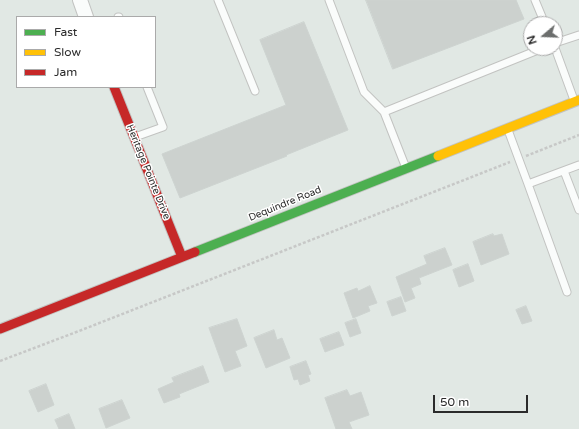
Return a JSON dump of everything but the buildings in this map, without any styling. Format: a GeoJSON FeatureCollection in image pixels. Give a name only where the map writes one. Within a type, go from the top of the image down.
{"type":"FeatureCollection","features":[{"type":"Feature","properties":{"kind":"main road","name":"Heritage Pointe Drive"},"geometry":{"type":"LineString","coordinates":[[114,88],[182,257]]}},
{"type":"Feature","properties":{"kind":"main road","name":"Dequindre Road"},"geometry":{"type":"LineString","coordinates":[[0,329],[577,101]]}},
{"type":"Feature","properties":{"kind":"street"},"geometry":{"type":"LineString","coordinates":[[80,0],[86,16]]}},
{"type":"Feature","properties":{"kind":"lane"},"geometry":{"type":"LineString","coordinates":[[218,0],[255,91]]}},
{"type":"Feature","properties":{"kind":"lane"},"geometry":{"type":"LineString","coordinates":[[329,0],[364,92],[384,112],[406,168]]}},
{"type":"Feature","properties":{"kind":"lane"},"geometry":{"type":"LineString","coordinates":[[535,0],[542,16]]}},
{"type":"Feature","properties":{"kind":"lane"},"geometry":{"type":"LineString","coordinates":[[563,40],[579,35]]}},
{"type":"Feature","properties":{"kind":"lane"},"geometry":{"type":"LineString","coordinates":[[384,112],[524,56]]}},
{"type":"Feature","properties":{"kind":"lane"},"geometry":{"type":"LineString","coordinates":[[558,56],[577,101]]}},
{"type":"Feature","properties":{"kind":"lane"},"geometry":{"type":"LineString","coordinates":[[134,137],[163,126],[147,88]]}},
{"type":"Feature","properties":{"kind":"lane"},"geometry":{"type":"LineString","coordinates":[[507,128],[567,292]]}},
{"type":"Feature","properties":{"kind":"lane"},"geometry":{"type":"LineString","coordinates":[[528,184],[579,165]]}},
{"type":"Feature","properties":{"kind":"lane"},"geometry":{"type":"LineString","coordinates":[[564,171],[579,210]]}},
{"type":"Feature","properties":{"kind":"path"},"geometry":{"type":"LineString","coordinates":[[529,155],[579,135]]}},
{"type":"Feature","properties":{"kind":"path"},"geometry":{"type":"LineString","coordinates":[[0,361],[79,332],[507,163]]}},
{"type":"Feature","properties":{"kind":"traffic: fast"},"geometry":{"type":"LineString","coordinates":[[195,252],[438,156]]}},
{"type":"Feature","properties":{"kind":"traffic: slow"},"geometry":{"type":"LineString","coordinates":[[438,156],[579,100]]}},
{"type":"Feature","properties":{"kind":"traffic: jam"},"geometry":{"type":"LineString","coordinates":[[114,88],[182,257]]}},
{"type":"Feature","properties":{"kind":"traffic: jam"},"geometry":{"type":"LineString","coordinates":[[0,329],[195,252]]}}]}
